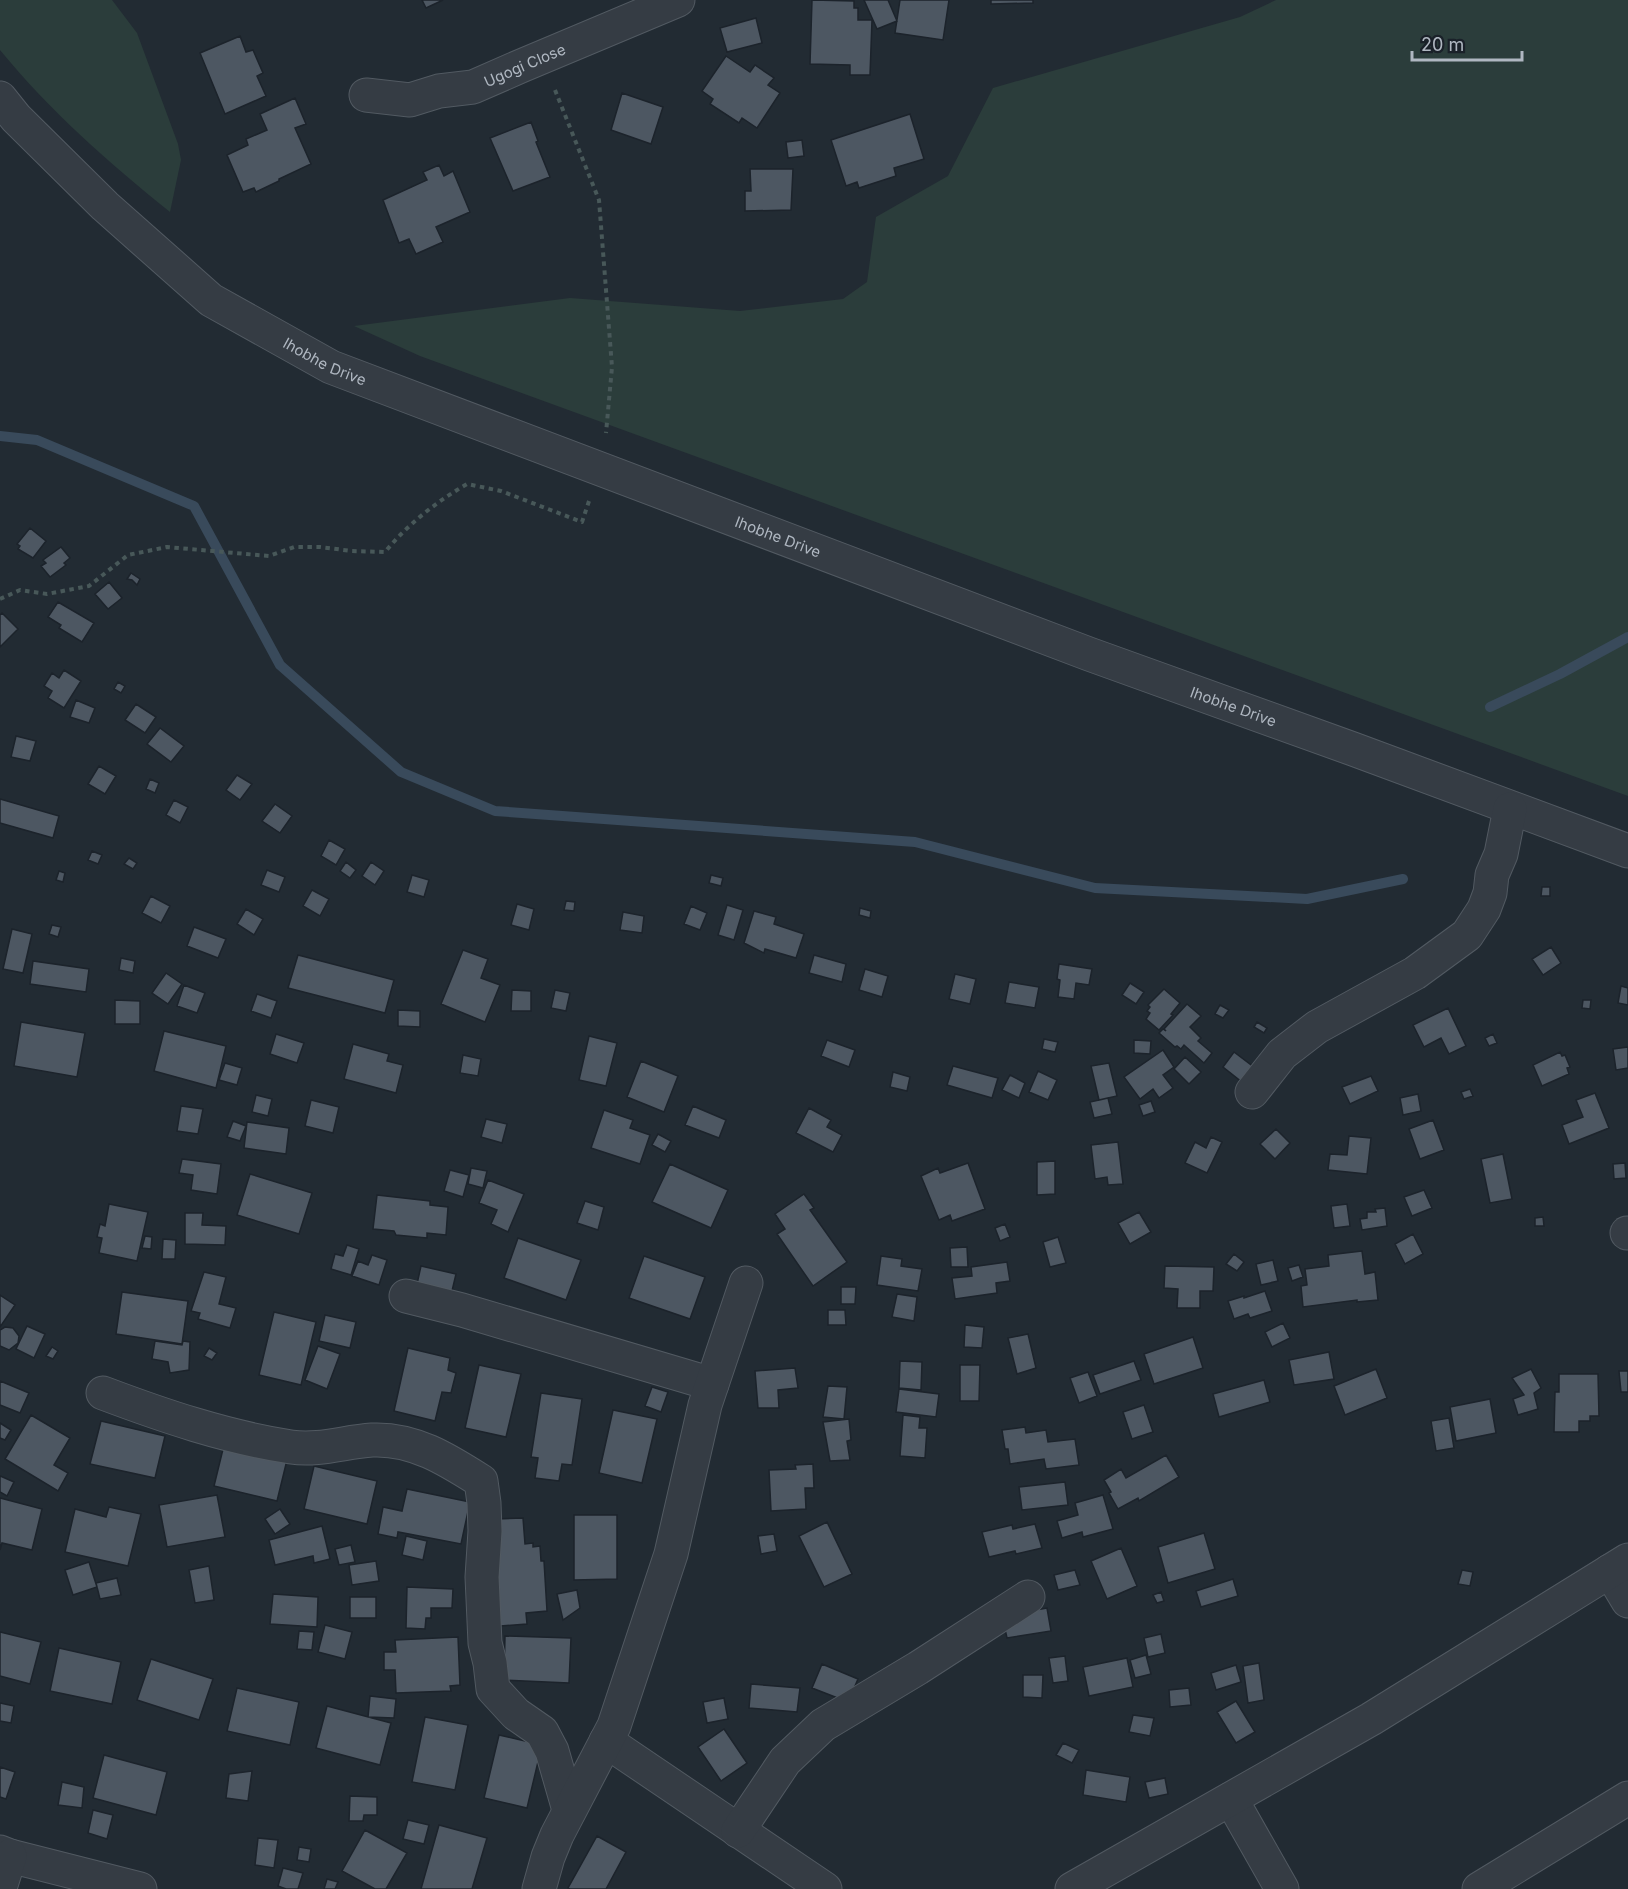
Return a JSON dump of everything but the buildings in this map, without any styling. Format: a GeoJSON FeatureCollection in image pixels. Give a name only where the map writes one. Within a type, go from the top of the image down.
{"type":"FeatureCollection","features":[{"type":"Feature","properties":{"kind":"street","name":"Ugogi Close"},"geometry":{"type":"LineString","coordinates":[[366,95],[410,100],[439,91],[473,87],[678,0]]}},
{"type":"Feature","properties":{"kind":"street","name":"Ihobhe Drive"},"geometry":{"type":"LineString","coordinates":[[0,98],[16,118],[105,206],[212,300],[331,367],[1089,654],[1628,851]]}},
{"type":"Feature","properties":{"kind":"street"},"geometry":{"type":"LineString","coordinates":[[1252,1092],[1282,1054],[1317,1027],[1415,973],[1467,935],[1484,909],[1491,893],[1492,875],[1502,854],[1510,809]]}},
{"type":"Feature","properties":{"kind":"street"},"geometry":{"type":"LineString","coordinates":[[539,1889],[548,1857],[569,1810],[614,1726],[671,1554],[705,1405],[746,1283]]}},
{"type":"Feature","properties":{"kind":"street"},"geometry":{"type":"LineString","coordinates":[[406,1296],[462,1310],[712,1384]]}},
{"type":"Feature","properties":{"kind":"street"},"geometry":{"type":"LineString","coordinates":[[103,1393],[179,1421],[288,1446],[311,1449],[373,1440],[399,1442],[431,1452],[481,1481],[485,1531],[482,1578],[485,1643],[493,1689],[516,1714],[542,1732],[552,1751],[569,1810]]}},
{"type":"Feature","properties":{"kind":"street"},"geometry":{"type":"LineString","coordinates":[[1072,1889],[1371,1719],[1619,1565],[1628,1601]]}},
{"type":"Feature","properties":{"kind":"street"},"geometry":{"type":"LineString","coordinates":[[738,1831],[785,1761],[823,1725],[918,1668],[1028,1597]]}},
{"type":"Feature","properties":{"kind":"street"},"geometry":{"type":"LineString","coordinates":[[606,1741],[825,1889]]}},
{"type":"Feature","properties":{"kind":"street"},"geometry":{"type":"LineString","coordinates":[[1479,1889],[1628,1798]]}},
{"type":"Feature","properties":{"kind":"street"},"geometry":{"type":"LineString","coordinates":[[1231,1799],[1282,1889]]}},
{"type":"Feature","properties":{"kind":"street"},"geometry":{"type":"LineString","coordinates":[[0,1888],[5,1854],[140,1889]]}},
{"type":"Feature","properties":{"kind":"path"},"geometry":{"type":"LineString","coordinates":[[0,599],[20,590],[47,594],[89,586],[128,555],[168,548],[269,556],[294,547],[385,552],[402,531],[416,522],[439,500],[467,484],[501,491],[582,522],[600,468],[608,417],[612,367],[599,200],[556,92]]}},
{"type":"Feature","properties":{"kind":"shaded area"},"geometry":{"type":"Polygon","coordinates":[[[0,0],[112,0],[137,33],[178,144],[181,160],[170,212],[81,136],[0,50],[0,0]]]}},
{"type":"Feature","properties":{"kind":"shaded area"},"geometry":{"type":"Polygon","coordinates":[[[1276,0],[1628,0],[1628,796],[420,356],[354,326],[570,298],[740,311],[843,299],[867,282],[876,217],[948,176],[993,88],[1240,17],[1276,0]]]}},
{"type":"Feature","properties":{"kind":"waterway"},"geometry":{"type":"LineString","coordinates":[[0,436],[37,440],[194,506],[280,665],[401,772],[495,811],[915,842],[1095,888],[1307,899],[1403,879]]}},
{"type":"Feature","properties":{"kind":"waterway"},"geometry":{"type":"LineString","coordinates":[[1490,707],[1560,674],[1628,637]]}}]}
